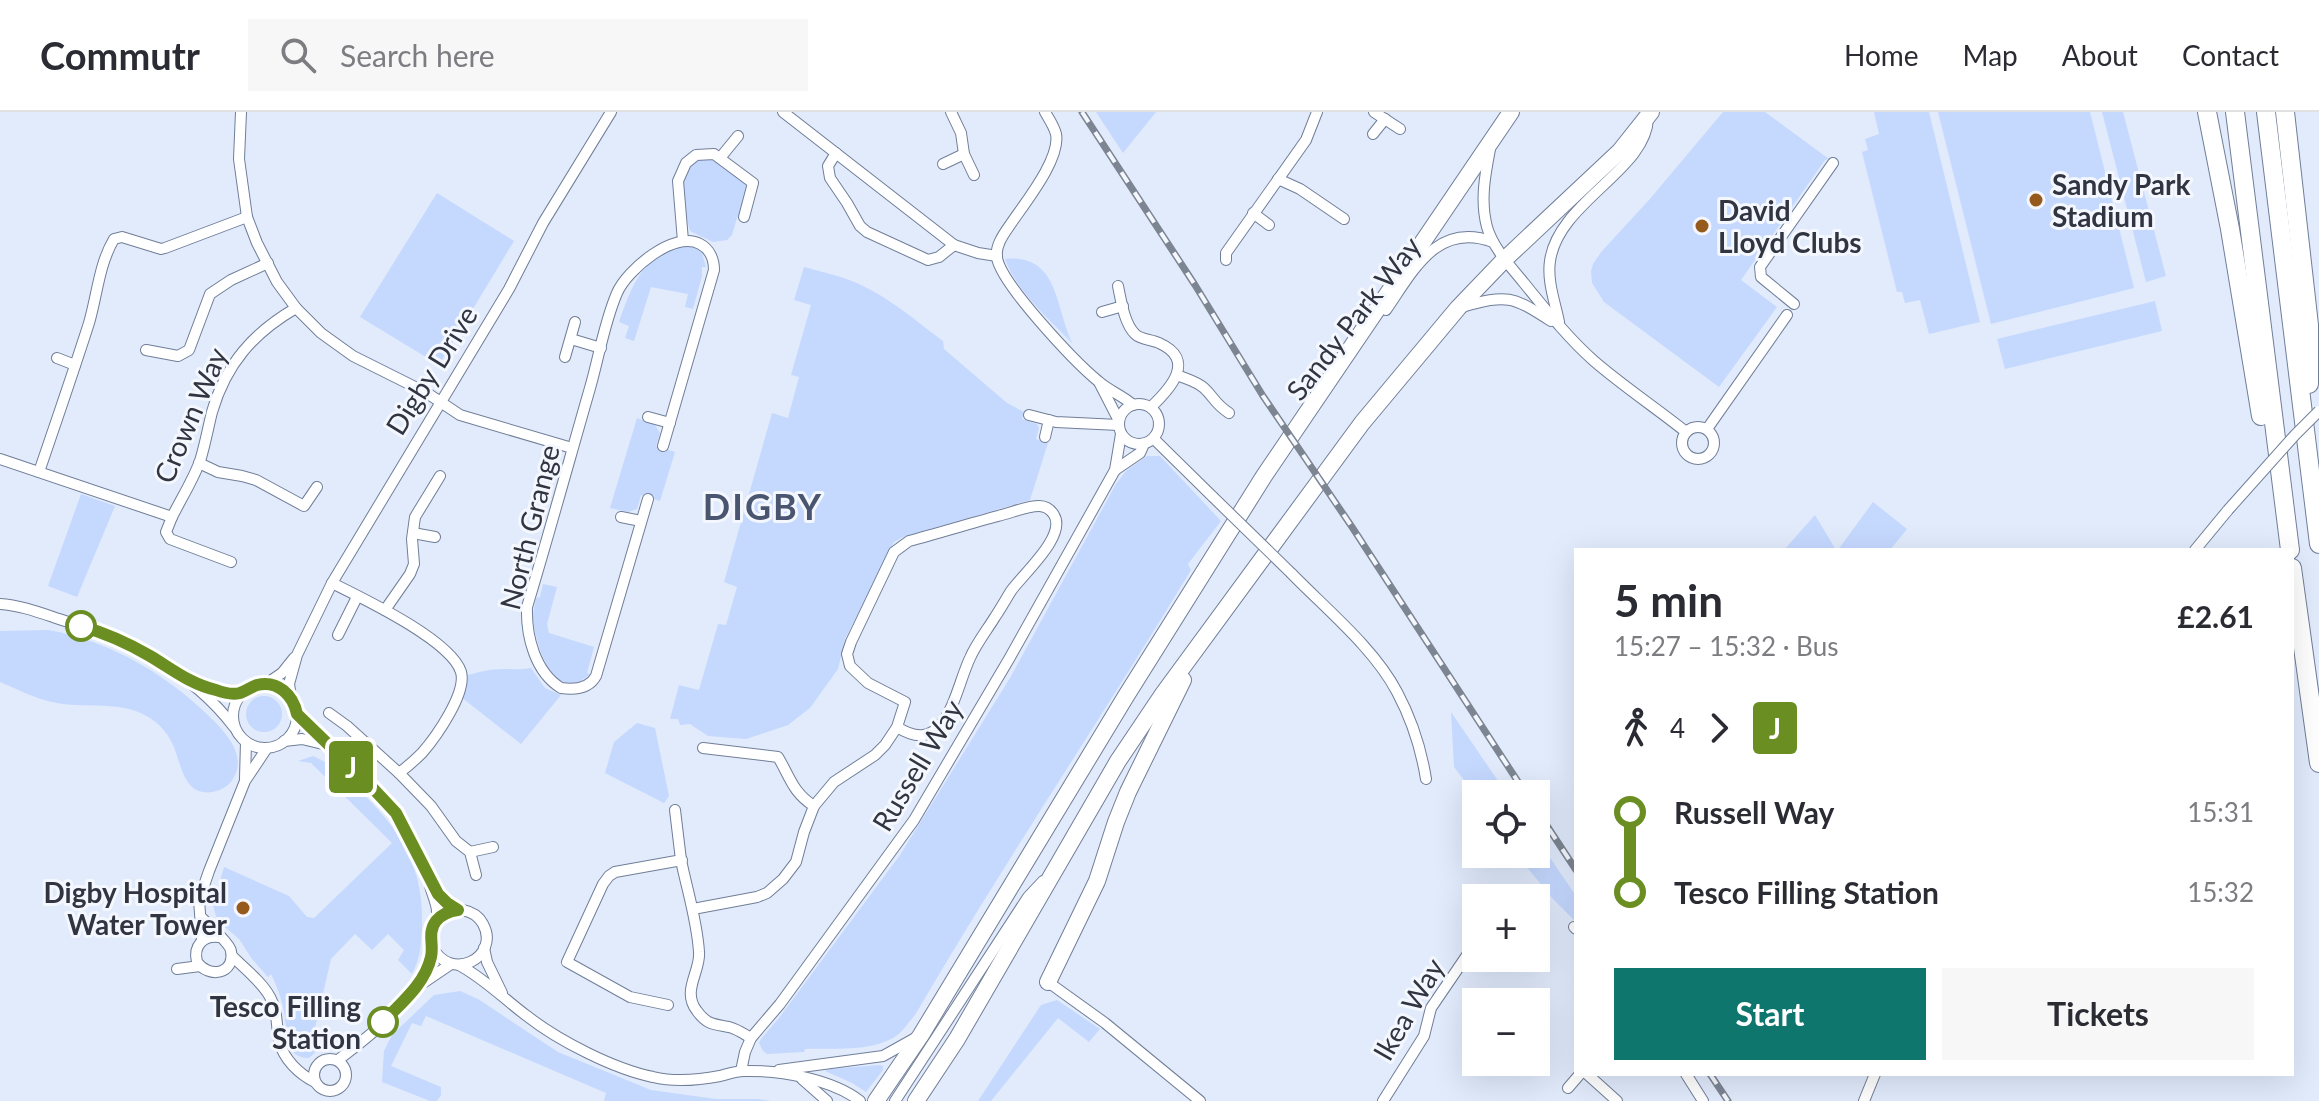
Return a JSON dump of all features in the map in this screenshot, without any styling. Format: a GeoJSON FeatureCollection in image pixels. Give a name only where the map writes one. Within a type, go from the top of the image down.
{"type":"FeatureCollection","features":[{"type":"Feature","properties":{"kind":"highway"},"geometry":{"type":"LineString","coordinates":[[2207,112],[2266,445],[2281,487]]}},
{"type":"Feature","properties":{"kind":"highway"},"geometry":{"type":"LineString","coordinates":[[2235,112],[2290,548]]}},
{"type":"Feature","properties":{"kind":"highway"},"geometry":{"type":"LineString","coordinates":[[2266,112],[2319,544]]}},
{"type":"Feature","properties":{"kind":"highway"},"geometry":{"type":"LineString","coordinates":[[2285,112],[2309,325],[2310,471]]}},
{"type":"Feature","properties":{"kind":"highway"},"geometry":{"type":"LineString","coordinates":[[2294,582],[2319,763]]}},
{"type":"Feature","properties":{"kind":"main road"},"geometry":{"type":"LineString","coordinates":[[876,1101],[921,1035],[1134,684],[1297,424],[1511,112]]}},
{"type":"Feature","properties":{"kind":"main road"},"geometry":{"type":"LineString","coordinates":[[916,1101],[957,1039],[1118,761],[1163,694],[1362,423],[1458,308],[1505,259],[1620,151],[1649,114]]}},
{"type":"Feature","properties":{"kind":"main road"},"geometry":{"type":"LineString","coordinates":[[1048,982],[1097,881],[1128,792],[1202,643]]}},
{"type":"Feature","properties":{"kind":"street"},"geometry":{"type":"LineString","coordinates":[[241,112],[239,159],[247,217],[277,282],[296,308],[321,333],[353,356],[427,393],[460,415],[572,448]]}},
{"type":"Feature","properties":{"kind":"street","name":"Digby Drive"},"geometry":{"type":"LineString","coordinates":[[291,697],[289,684],[297,655],[332,583],[509,289],[543,223],[611,112]]}},
{"type":"Feature","properties":{"kind":"street"},"geometry":{"type":"LineString","coordinates":[[783,112],[954,245],[997,256]]}},
{"type":"Feature","properties":{"kind":"street"},"geometry":{"type":"LineString","coordinates":[[951,112],[974,175]]}},
{"type":"Feature","properties":{"kind":"street"},"geometry":{"type":"LineString","coordinates":[[1045,112],[1057,136],[1055,153],[1000,240],[997,256],[1001,269],[1023,303],[1099,382],[1123,395],[1133,405]]}},
{"type":"Feature","properties":{"kind":"street"},"geometry":{"type":"LineString","coordinates":[[1226,260],[1226,253],[1306,140],[1317,112]]}},
{"type":"Feature","properties":{"kind":"street"},"geometry":{"type":"LineString","coordinates":[[1374,112],[1400,129]]}},
{"type":"Feature","properties":{"kind":"street"},"geometry":{"type":"LineString","coordinates":[[1560,326],[1549,272],[1553,247],[1572,216],[1643,140],[1649,114]]}},
{"type":"Feature","properties":{"kind":"street"},"geometry":{"type":"LineString","coordinates":[[1373,134],[1385,119]]}},
{"type":"Feature","properties":{"kind":"street"},"geometry":{"type":"LineString","coordinates":[[720,158],[738,136]]}},
{"type":"Feature","properties":{"kind":"street"},"geometry":{"type":"LineString","coordinates":[[1492,139],[1483,195],[1487,227],[1493,242],[1560,326],[1592,359],[1686,432]]}},
{"type":"Feature","properties":{"kind":"street"},"geometry":{"type":"LineString","coordinates":[[836,153],[828,166],[830,178],[867,232],[928,260],[939,257],[954,245]]}},
{"type":"Feature","properties":{"kind":"street"},"geometry":{"type":"LineString","coordinates":[[663,446],[714,270],[714,262],[706,248],[697,242],[683,241],[680,173],[686,163],[696,155],[714,154],[753,183],[744,217]]}},
{"type":"Feature","properties":{"kind":"street"},"geometry":{"type":"LineString","coordinates":[[943,164],[964,154]]}},
{"type":"Feature","properties":{"kind":"street"},"geometry":{"type":"LineString","coordinates":[[1794,304],[1761,277],[1760,267],[1833,163]]}},
{"type":"Feature","properties":{"kind":"street"},"geometry":{"type":"LineString","coordinates":[[1278,179],[1300,189],[1344,219]]}},
{"type":"Feature","properties":{"kind":"street"},"geometry":{"type":"LineString","coordinates":[[1253,213],[1269,225]]}},
{"type":"Feature","properties":{"kind":"street"},"geometry":{"type":"LineString","coordinates":[[39,472],[67,397],[101,273],[114,239],[122,237],[161,249],[247,217]]}},
{"type":"Feature","properties":{"kind":"street","name":"Sandy Park Way"},"geometry":{"type":"LineString","coordinates":[[1297,424],[1317,411],[1426,254],[1450,240],[1471,236],[1493,242]]}},
{"type":"Feature","properties":{"kind":"street","name":"North Grange"},"geometry":{"type":"LineString","coordinates":[[641,521],[596,676],[582,688],[561,688],[548,679],[534,651],[527,607],[618,291],[655,253],[683,241]]}},
{"type":"Feature","properties":{"kind":"street"},"geometry":{"type":"LineString","coordinates":[[146,350],[178,356],[189,350],[210,294],[268,263]]}},
{"type":"Feature","properties":{"kind":"street"},"geometry":{"type":"LineString","coordinates":[[1118,286],[1133,332],[1141,338],[1159,343],[1178,361],[1180,369],[1177,375],[1151,407]]}},
{"type":"Feature","properties":{"kind":"street"},"geometry":{"type":"LineString","coordinates":[[1458,308],[1496,298],[1513,300],[1522,302],[1560,326]]}},
{"type":"Feature","properties":{"kind":"street"},"geometry":{"type":"LineString","coordinates":[[1102,312],[1123,306]]}},
{"type":"Feature","properties":{"kind":"street","name":"Crown Way"},"geometry":{"type":"LineString","coordinates":[[172,517],[199,463],[213,408],[232,365],[247,345],[274,320],[296,308]]}},
{"type":"Feature","properties":{"kind":"street"},"geometry":{"type":"LineString","coordinates":[[1707,429],[1787,315]]}},
{"type":"Feature","properties":{"kind":"street"},"geometry":{"type":"LineString","coordinates":[[565,357],[575,322]]}},
{"type":"Feature","properties":{"kind":"street"},"geometry":{"type":"LineString","coordinates":[[571,339],[601,348]]}},
{"type":"Feature","properties":{"kind":"street"},"geometry":{"type":"LineString","coordinates":[[57,358],[75,365]]}},
{"type":"Feature","properties":{"kind":"street"},"geometry":{"type":"LineString","coordinates":[[1177,375],[1206,389],[1216,404],[1229,413]]}},
{"type":"Feature","properties":{"kind":"street"},"geometry":{"type":"LineString","coordinates":[[1099,382],[1120,427],[1133,444],[1149,442],[1160,428],[1160,421],[1151,407],[1133,405],[1124,410],[1120,427]]}},
{"type":"Feature","properties":{"kind":"street"},"geometry":{"type":"LineString","coordinates":[[2197,548],[2319,411]]}},
{"type":"Feature","properties":{"kind":"street"},"geometry":{"type":"LineString","coordinates":[[1029,415],[1120,427]]}},
{"type":"Feature","properties":{"kind":"street"},"geometry":{"type":"LineString","coordinates":[[648,417],[670,423]]}},
{"type":"Feature","properties":{"kind":"street"},"geometry":{"type":"LineString","coordinates":[[1045,437],[1049,420]]}},
{"type":"Feature","properties":{"kind":"street","name":"Russell Way"},"geometry":{"type":"LineString","coordinates":[[741,1071],[751,1038],[780,1004],[914,820],[1009,659],[1115,470],[1120,427]]}},
{"type":"Feature","properties":{"kind":"street"},"geometry":{"type":"LineString","coordinates":[[1696,427],[1707,429],[1713,435],[1715,442],[1708,456],[1701,460],[1686,454],[1682,447],[1686,432],[1696,427]]}},
{"type":"Feature","properties":{"kind":"street"},"geometry":{"type":"LineString","coordinates":[[1149,442],[1213,497],[1368,652],[1396,689],[1411,721],[1421,749],[1426,779]]}},
{"type":"Feature","properties":{"kind":"street","name":"Russell Way"},"geometry":{"type":"LineString","coordinates":[[1115,470],[1140,453],[1149,442]]}},
{"type":"Feature","properties":{"kind":"street"},"geometry":{"type":"LineString","coordinates":[[0,459],[172,517],[166,532],[170,539],[231,562]]}},
{"type":"Feature","properties":{"kind":"street"},"geometry":{"type":"LineString","coordinates":[[199,463],[218,472],[256,480],[304,506],[317,487]]}},
{"type":"Feature","properties":{"kind":"street"},"geometry":{"type":"LineString","coordinates":[[385,610],[410,574],[418,510],[440,476]]}},
{"type":"Feature","properties":{"kind":"street"},"geometry":{"type":"LineString","coordinates":[[621,517],[641,521],[648,499]]}},
{"type":"Feature","properties":{"kind":"street"},"geometry":{"type":"LineString","coordinates":[[693,909],[757,897],[775,887],[796,862],[814,806],[842,775],[881,750],[897,727],[905,702],[868,683],[850,666],[847,654],[894,552],[909,541],[1018,511],[1046,507],[1053,512],[1058,523],[1056,533],[1012,590],[970,657],[944,721],[934,733],[924,735],[897,727]]}},
{"type":"Feature","properties":{"kind":"street"},"geometry":{"type":"LineString","coordinates":[[413,533],[435,537]]}},
{"type":"Feature","properties":{"kind":"street"},"geometry":{"type":"LineString","coordinates":[[332,583],[385,610],[447,652],[461,671],[461,689],[439,731],[420,755],[399,773]]}},
{"type":"Feature","properties":{"kind":"street"},"geometry":{"type":"LineString","coordinates":[[338,635],[357,597]]}},
{"type":"Feature","properties":{"kind":"street"},"geometry":{"type":"LineString","coordinates":[[3,605],[96,630],[124,642],[196,685],[219,707],[246,742],[254,746],[267,748],[284,741],[302,739],[329,745]]}},
{"type":"Feature","properties":{"kind":"street","name":"Digby Drive"},"geometry":{"type":"LineString","coordinates":[[266,684],[282,673],[297,655]]}},
{"type":"Feature","properties":{"kind":"street"},"geometry":{"type":"LineString","coordinates":[[196,685],[228,694],[243,692]]}},
{"type":"Feature","properties":{"kind":"street"},"geometry":{"type":"LineString","coordinates":[[234,727],[236,701],[252,686],[277,686],[291,697],[297,714],[396,813],[438,894],[458,910]]}},
{"type":"Feature","properties":{"kind":"street"},"geometry":{"type":"LineString","coordinates":[[329,713],[399,773],[431,806],[456,841],[470,852],[476,875]]}},
{"type":"Feature","properties":{"kind":"street"},"geometry":{"type":"LineString","coordinates":[[284,741],[295,727],[297,714]]}},
{"type":"Feature","properties":{"kind":"street"},"geometry":{"type":"LineString","coordinates":[[245,781],[246,742]]}},
{"type":"Feature","properties":{"kind":"street"},"geometry":{"type":"LineString","coordinates":[[202,940],[199,900],[245,781],[267,748]]}},
{"type":"Feature","properties":{"kind":"street"},"geometry":{"type":"LineString","coordinates":[[703,748],[778,757],[796,792],[814,806]]}},
{"type":"Feature","properties":{"kind":"street"},"geometry":{"type":"LineString","coordinates":[[675,810],[700,954],[692,981],[693,1004],[710,1023],[730,1027],[751,1038]]}},
{"type":"Feature","properties":{"kind":"street"},"geometry":{"type":"LineString","coordinates":[[470,852],[493,847]]}},
{"type":"Feature","properties":{"kind":"street"},"geometry":{"type":"LineString","coordinates":[[668,1005],[630,997],[567,962],[609,876],[626,869],[682,860]]}},
{"type":"Feature","properties":{"kind":"street"},"geometry":{"type":"LineString","coordinates":[[895,1101],[1028,897],[1056,868]]}},
{"type":"Feature","properties":{"kind":"street"},"geometry":{"type":"LineString","coordinates":[[415,989],[431,958],[433,926],[438,917],[427,875]]}},
{"type":"Feature","properties":{"kind":"street"},"geometry":{"type":"LineString","coordinates":[[433,926],[441,916],[458,910],[465,910],[479,918],[486,933],[484,948],[487,962],[505,998]]}},
{"type":"Feature","properties":{"kind":"street"},"geometry":{"type":"LineString","coordinates":[[200,915],[227,942],[232,956],[270,995],[276,1012],[279,1042],[293,1065],[327,1092],[339,1089],[346,1078],[341,1064]]}},
{"type":"Feature","properties":{"kind":"street"},"geometry":{"type":"LineString","coordinates":[[219,937],[202,940],[197,947],[198,962],[212,973],[224,970],[250,974]]}},
{"type":"Feature","properties":{"kind":"street"},"geometry":{"type":"LineString","coordinates":[[432,946],[439,957],[482,978],[529,1018],[598,1058],[653,1077],[696,1079],[741,1071],[769,1072],[833,1084],[860,1101]]}},
{"type":"Feature","properties":{"kind":"street"},"geometry":{"type":"LineString","coordinates":[[293,1065],[315,1067],[326,1059],[341,1064],[354,1058],[363,1041],[415,989],[455,965],[474,961],[484,948]]}},
{"type":"Feature","properties":{"kind":"street"},"geometry":{"type":"LineString","coordinates":[[224,970],[232,956]]}},
{"type":"Feature","properties":{"kind":"street","name":"Ikea Way"},"geometry":{"type":"LineString","coordinates":[[1383,1101],[1424,1036],[1431,1008],[1462,963]]}},
{"type":"Feature","properties":{"kind":"street"},"geometry":{"type":"LineString","coordinates":[[1048,982],[1105,1023],[1200,1101]]}},
{"type":"Feature","properties":{"kind":"street"},"geometry":{"type":"LineString","coordinates":[[769,1072],[883,1056],[921,1035]]}},
{"type":"Feature","properties":{"kind":"street"},"geometry":{"type":"LineString","coordinates":[[315,1067],[315,1082]]}},
{"type":"Feature","properties":{"kind":"street"},"geometry":{"type":"LineString","coordinates":[[1568,1088],[1578,1076]]}},
{"type":"Feature","properties":{"kind":"street"},"geometry":{"type":"LineString","coordinates":[[1589,1076],[1617,1101]]}},
{"type":"Feature","properties":{"kind":"street"},"geometry":{"type":"LineString","coordinates":[[1687,1076],[1703,1101]]}},
{"type":"Feature","properties":{"kind":"street"},"geometry":{"type":"LineString","coordinates":[[1864,1101],[1874,1076]]}},
{"type":"Feature","properties":{"kind":"street"},"geometry":{"type":"LineString","coordinates":[[801,1078],[827,1101]]}},
{"type":"Feature","properties":{"kind":"shaded area"},"geometry":{"type":"Polygon","coordinates":[[[1096,112],[1156,112],[1123,153],[1096,112]]]}},
{"type":"Feature","properties":{"kind":"shaded area","name":"David Lloyd Clubs"},"geometry":{"type":"Polygon","coordinates":[[[1723,112],[1765,112],[1829,159],[1825,160],[1741,280],[1777,307],[1719,387],[1604,302],[1592,283],[1591,271],[1602,251],[1723,112]]]}},
{"type":"Feature","properties":{"kind":"shaded area"},"geometry":{"type":"Polygon","coordinates":[[[1874,112],[1929,112],[1980,322],[1929,334],[1920,300],[1905,303],[1902,292],[1897,292],[1862,152],[1868,150],[1865,139],[1879,134],[1874,112]]]}},
{"type":"Feature","properties":{"kind":"shaded area","name":"Sandy Park Stadium"},"geometry":{"type":"Polygon","coordinates":[[[1938,112],[2090,112],[2134,288],[1991,324],[1938,112]]]}},
{"type":"Feature","properties":{"kind":"shaded area","name":"Sandy Park Stadium"},"geometry":{"type":"Polygon","coordinates":[[[2102,112],[2123,112],[2166,276],[2146,282],[2102,112]]]}},
{"type":"Feature","properties":{"kind":"shaded area"},"geometry":{"type":"Polygon","coordinates":[[[698,157],[713,157],[750,185],[742,212],[727,240],[713,242],[690,231],[683,192],[686,174],[698,157]]]}},
{"type":"Feature","properties":{"kind":"shaded area"},"geometry":{"type":"Polygon","coordinates":[[[437,193],[514,241],[439,365],[360,317],[437,193]]]}},
{"type":"Feature","properties":{"kind":"shaded area"},"geometry":{"type":"Polygon","coordinates":[[[687,246],[701,250],[706,267],[702,267],[693,309],[685,307],[688,294],[651,287],[634,341],[625,338],[629,326],[619,322],[641,273],[660,256],[687,246]]]}},
{"type":"Feature","properties":{"kind":"shaded area"},"geometry":{"type":"Polygon","coordinates":[[[1005,259],[1023,260],[1036,265],[1046,274],[1073,344],[1025,294],[1005,259]]]}},
{"type":"Feature","properties":{"kind":"shaded area"},"geometry":{"type":"Polygon","coordinates":[[[804,267],[859,284],[902,310],[943,341],[944,349],[1007,403],[1024,412],[1022,419],[1037,424],[1039,428],[1036,439],[1048,443],[1030,500],[894,542],[845,639],[838,669],[810,708],[788,725],[746,739],[708,736],[690,724],[680,725],[678,719],[670,719],[679,685],[699,690],[718,624],[726,625],[737,587],[724,582],[772,413],[788,418],[799,377],[791,375],[811,305],[794,300],[804,267]]]}},
{"type":"Feature","properties":{"kind":"shaded area","name":"Sandy Park Stadium"},"geometry":{"type":"Polygon","coordinates":[[[2155,301],[2162,331],[2005,369],[1997,339],[2155,301]]]}},
{"type":"Feature","properties":{"kind":"shaded area"},"geometry":{"type":"Polygon","coordinates":[[[637,418],[655,425],[660,433],[656,446],[675,452],[660,501],[641,495],[637,509],[628,512],[610,508],[637,418]]]}},
{"type":"Feature","properties":{"kind":"shaded area"},"geometry":{"type":"Polygon","coordinates":[[[1147,456],[1160,456],[1221,521],[1188,564],[1191,570],[915,1015],[896,1036],[873,1045],[767,1054],[759,1043],[761,1039],[900,855],[1010,678],[1116,484],[1126,471],[1147,456]]]}},
{"type":"Feature","properties":{"kind":"shaded area"},"geometry":{"type":"Polygon","coordinates":[[[81,494],[115,506],[77,597],[48,586],[81,494]]]}},
{"type":"Feature","properties":{"kind":"shaded area"},"geometry":{"type":"Polygon","coordinates":[[[1873,502],[1907,529],[1892,548],[1839,548],[1873,502]]]}},
{"type":"Feature","properties":{"kind":"shaded area"},"geometry":{"type":"Polygon","coordinates":[[[1815,515],[1835,548],[1786,548],[1815,515]]]}},
{"type":"Feature","properties":{"kind":"shaded area"},"geometry":{"type":"Polygon","coordinates":[[[543,584],[557,587],[547,624],[549,633],[594,647],[587,673],[590,674],[577,682],[566,683],[557,678],[542,656],[533,617],[536,598],[540,597],[543,584]]]}},
{"type":"Feature","properties":{"kind":"shaded area"},"geometry":{"type":"Polygon","coordinates":[[[48,630],[72,635],[117,652],[180,691],[231,741],[238,762],[232,781],[217,791],[196,790],[186,779],[166,733],[141,713],[116,707],[52,702],[0,682],[0,631],[48,630]]]}},
{"type":"Feature","properties":{"kind":"shaded area"},"geometry":{"type":"Polygon","coordinates":[[[531,668],[545,688],[561,695],[521,744],[461,697],[466,690],[468,675],[531,668]]]}},
{"type":"Feature","properties":{"kind":"shaded area"},"geometry":{"type":"Polygon","coordinates":[[[264,696],[277,701],[282,714],[277,727],[264,732],[251,727],[246,714],[251,701],[264,696]]]}},
{"type":"Feature","properties":{"kind":"shaded area"},"geometry":{"type":"Polygon","coordinates":[[[1451,712],[1497,780],[1464,780],[1454,767],[1451,712]]]}},
{"type":"Feature","properties":{"kind":"shaded area"},"geometry":{"type":"Polygon","coordinates":[[[637,723],[655,728],[669,796],[664,803],[605,773],[614,742],[637,723]]]}},
{"type":"Feature","properties":{"kind":"shaded area"},"geometry":{"type":"Polygon","coordinates":[[[313,756],[348,779],[397,834],[414,867],[419,885],[422,926],[419,956],[412,974],[398,960],[404,950],[388,934],[372,950],[355,934],[331,959],[315,1028],[317,1051],[309,1058],[295,1053],[288,1042],[282,1002],[271,974],[268,977],[239,939],[218,921],[213,905],[224,867],[289,896],[307,917],[314,918],[392,843],[311,763],[298,761],[313,756]]]}},
{"type":"Feature","properties":{"kind":"shaded area"},"geometry":{"type":"Polygon","coordinates":[[[1550,858],[1574,893],[1574,920],[1550,895],[1550,884],[1541,884],[1528,868],[1550,868],[1550,858]]]}},
{"type":"Feature","properties":{"kind":"shaded area"},"geometry":{"type":"Polygon","coordinates":[[[460,991],[478,999],[558,1052],[651,1090],[716,1099],[771,1101],[604,1101],[606,1093],[426,1016],[421,1026],[412,1023],[391,1066],[441,1087],[437,1101],[382,1082],[384,1051],[392,1035],[434,995],[460,991]]]}},
{"type":"Feature","properties":{"kind":"shaded area"},"geometry":{"type":"Polygon","coordinates":[[[1057,1000],[1100,1029],[1089,1042],[1058,1018],[991,1101],[978,1101],[1041,1005],[1057,1000]]]}},
{"type":"Feature","properties":{"kind":"shaded area"},"geometry":{"type":"Polygon","coordinates":[[[880,1065],[883,1070],[866,1092],[825,1071],[829,1069],[880,1065]]]}},
{"type":"Feature","properties":{"kind":"railway"},"geometry":{"type":"LineString","coordinates":[[1082,112],[1263,396],[1517,780]]}},
{"type":"Feature","properties":{"kind":"railway"},"geometry":{"type":"LineString","coordinates":[[1550,830],[1574,867]]}},
{"type":"Feature","properties":{"kind":"railway"},"geometry":{"type":"LineString","coordinates":[[1711,1076],[1728,1101]]}},
{"type":"Feature","properties":{"kind":"bus line","name":"J"},"geometry":{"type":"LineString","coordinates":[[81,626],[124,642],[196,685],[228,694],[243,692],[261,684],[277,686],[291,697],[297,714],[396,813],[438,894],[458,910],[452,910],[436,921],[431,932],[431,958],[427,968],[415,989],[383,1022]]}},
{"type":"Feature","properties":{"kind":"place","name":"Sandy Park Stadium"},"geometry":{"type":"Point","coordinates":[2036,200]}},
{"type":"Feature","properties":{"kind":"place","name":"David Lloyd Clubs"},"geometry":{"type":"Point","coordinates":[1702,226]}},
{"type":"Feature","properties":{"kind":"place","name":"Digby Hospital Water Tower"},"geometry":{"type":"Point","coordinates":[243,908]}},
{"type":"Feature","properties":{"kind":"place","name":"Tesco Filling Station"},"geometry":{"type":"Point","coordinates":[383,1022]}},
{"type":"Feature","properties":{"kind":"district","name":"DIGBY"},"geometry":{"type":"Point","coordinates":[763,506]}}]}
